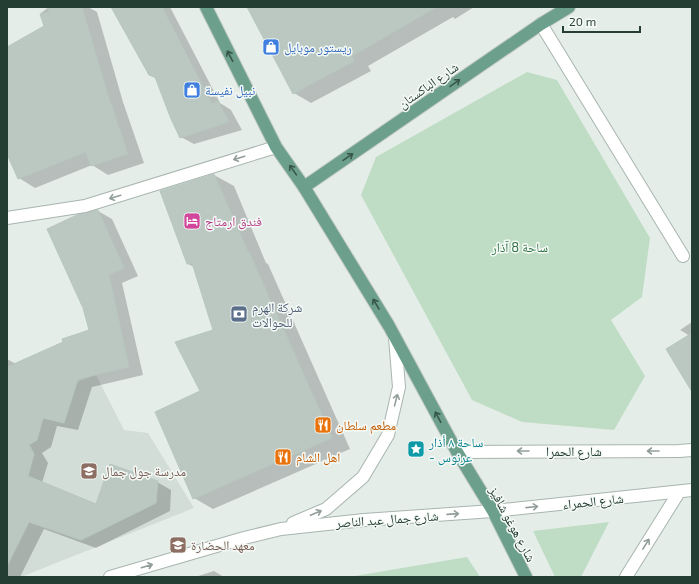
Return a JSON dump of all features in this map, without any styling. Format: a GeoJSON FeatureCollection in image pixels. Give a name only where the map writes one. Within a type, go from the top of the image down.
{"type":"FeatureCollection","features":[{"type":"Feature","properties":{"kind":"main road","name":"شارع هوغو شافيز"},"geometry":{"type":"LineString","coordinates":[[206,7],[276,147],[304,187],[395,338],[457,452],[493,511],[526,577]]}},
{"type":"Feature","properties":{"kind":"main road","name":"شارع الباكستان"},"geometry":{"type":"LineString","coordinates":[[304,187],[541,24],[569,7]]}},
{"type":"Feature","properties":{"kind":"street"},"geometry":{"type":"LineString","coordinates":[[541,24],[683,256]]}},
{"type":"Feature","properties":{"kind":"street"},"geometry":{"type":"LineString","coordinates":[[7,218],[85,206],[276,147]]}},
{"type":"Feature","properties":{"kind":"street","name":"شارع جمال عبد الناصر"},"geometry":{"type":"LineString","coordinates":[[280,529],[326,509],[363,477],[388,435],[399,387],[395,338]]}},
{"type":"Feature","properties":{"kind":"street","name":"شارع الحمرا"},"geometry":{"type":"LineString","coordinates":[[457,452],[692,450]]}},
{"type":"Feature","properties":{"kind":"street","name":"شارع الحمراء"},"geometry":{"type":"LineString","coordinates":[[493,511],[692,490]]}},
{"type":"Feature","properties":{"kind":"street"},"geometry":{"type":"LineString","coordinates":[[626,577],[679,492]]}},
{"type":"Feature","properties":{"kind":"street","name":"شارع جمال عبد الناصر"},"geometry":{"type":"LineString","coordinates":[[110,577],[280,529],[364,520],[493,511]]}},
{"type":"Feature","properties":{"kind":"shaded area","name":"مدرسة جول جمال"},"geometry":{"type":"Polygon","coordinates":[[[96,375],[124,430],[148,433],[194,508],[21,577],[7,577],[7,407],[96,375]]]}},
{"type":"Feature","properties":{"kind":"green space","name":"ساحة 8 آذار"},"geometry":{"type":"Polygon","coordinates":[[[527,72],[557,80],[650,238],[642,297],[611,320],[645,376],[614,430],[522,422],[472,400],[361,195],[376,157],[527,72]]]}},
{"type":"Feature","properties":{"kind":"green space"},"geometry":{"type":"Polygon","coordinates":[[[609,522],[581,577],[555,577],[533,531],[609,522]]]}},
{"type":"Feature","properties":{"kind":"green space"},"geometry":{"type":"Polygon","coordinates":[[[467,557],[480,577],[349,577],[467,557]]]}},
{"type":"Feature","properties":{"kind":"building"},"geometry":{"type":"Polygon","coordinates":[[[48,7],[82,7],[107,92],[128,154],[91,166],[86,152],[18,179],[7,154],[7,47],[44,26],[40,14],[49,12],[48,7]]]}},
{"type":"Feature","properties":{"kind":"building"},"geometry":{"type":"Polygon","coordinates":[[[111,7],[162,7],[212,104],[218,101],[229,122],[180,138],[155,77],[149,75],[111,7]]]}},
{"type":"Feature","properties":{"kind":"building"},"geometry":{"type":"Polygon","coordinates":[[[247,7],[437,7],[352,56],[354,61],[293,94],[247,7]]]}},
{"type":"Feature","properties":{"kind":"building"},"geometry":{"type":"Polygon","coordinates":[[[214,174],[332,438],[193,499],[155,412],[200,391],[175,342],[213,330],[192,263],[187,264],[160,191],[214,174]]]}},
{"type":"Feature","properties":{"kind":"building"},"geometry":{"type":"Polygon","coordinates":[[[98,210],[124,268],[109,275],[129,367],[78,379],[64,423],[43,418],[37,440],[29,445],[34,454],[28,476],[96,504],[110,464],[158,481],[156,503],[81,540],[29,522],[7,566],[7,367],[63,342],[62,339],[89,330],[83,308],[47,229],[79,214],[98,210]]]}},
{"type":"Feature","properties":{"kind":"building"},"geometry":{"type":"Polygon","coordinates":[[[692,333],[692,392],[666,349],[692,333]]]}},
{"type":"Feature","properties":{"kind":"place","name":"ريستور موبايل"},"geometry":{"type":"Point","coordinates":[271,47]}},
{"type":"Feature","properties":{"kind":"place","name":"نبيل نفيسة"},"geometry":{"type":"Point","coordinates":[192,90]}},
{"type":"Feature","properties":{"kind":"place","name":"فندق ارمتاج"},"geometry":{"type":"Point","coordinates":[192,221]}},
{"type":"Feature","properties":{"kind":"place","name":"شركة الهرم للحوالات"},"geometry":{"type":"Point","coordinates":[239,314]}},
{"type":"Feature","properties":{"kind":"place","name":"مطعم سلطان"},"geometry":{"type":"Point","coordinates":[323,425]}},
{"type":"Feature","properties":{"kind":"place","name":"ساحة ٨ أذار - عرنوس"},"geometry":{"type":"Point","coordinates":[416,449]}},
{"type":"Feature","properties":{"kind":"place","name":"اهل الشام"},"geometry":{"type":"Point","coordinates":[283,457]}},
{"type":"Feature","properties":{"kind":"place","name":"مدرسة جول جمال"},"geometry":{"type":"Point","coordinates":[89,471]}},
{"type":"Feature","properties":{"kind":"place","name":"معهد الحضارة"},"geometry":{"type":"Point","coordinates":[178,545]}}]}
